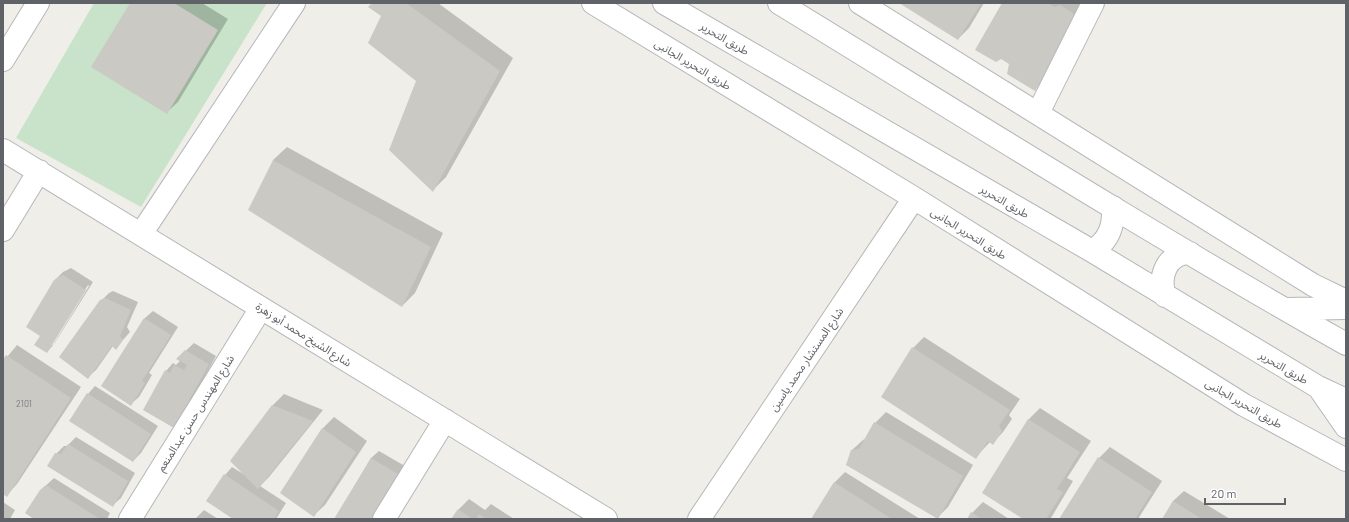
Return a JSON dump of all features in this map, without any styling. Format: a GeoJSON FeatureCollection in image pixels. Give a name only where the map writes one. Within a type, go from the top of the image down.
{"type":"FeatureCollection","features":[{"type":"Feature","properties":{"kind":"street"},"geometry":{"type":"LineString","coordinates":[[3,60],[38,3]]}},
{"type":"Feature","properties":{"kind":"street"},"geometry":{"type":"LineString","coordinates":[[141,234],[294,3]]}},
{"type":"Feature","properties":{"kind":"street","name":"طريق التحرير الجانبى"},"geometry":{"type":"LineString","coordinates":[[593,3],[914,198],[1244,404],[1346,460]]}},
{"type":"Feature","properties":{"kind":"street","name":"طريق التحرير"},"geometry":{"type":"LineString","coordinates":[[664,3],[1092,251],[1318,388],[1346,400]]}},
{"type":"Feature","properties":{"kind":"street"},"geometry":{"type":"LineString","coordinates":[[779,3],[1113,207],[1285,310],[1346,344]]}},
{"type":"Feature","properties":{"kind":"street"},"geometry":{"type":"LineString","coordinates":[[860,3],[1313,285],[1346,302]]}},
{"type":"Feature","properties":{"kind":"street"},"geometry":{"type":"LineString","coordinates":[[1038,113],[1093,3]]}},
{"type":"Feature","properties":{"kind":"street","name":"شارع الشيخ محمد أبو زهرة"},"geometry":{"type":"LineString","coordinates":[[3,150],[606,519]]}},
{"type":"Feature","properties":{"kind":"street"},"geometry":{"type":"LineString","coordinates":[[3,230],[39,171]]}},
{"type":"Feature","properties":{"kind":"street","name":"شارع المستشار محمد ياسين"},"geometry":{"type":"LineString","coordinates":[[699,519],[914,198]]}},
{"type":"Feature","properties":{"kind":"street"},"geometry":{"type":"LineString","coordinates":[[1092,251],[1100,247],[1111,232],[1113,223],[1113,207]]}},
{"type":"Feature","properties":{"kind":"street"},"geometry":{"type":"LineString","coordinates":[[1165,296],[1162,288],[1162,279],[1168,264],[1181,253],[1190,253]]}},
{"type":"Feature","properties":{"kind":"street","name":"شارع المهندس حسن عبدالمنعم"},"geometry":{"type":"LineString","coordinates":[[130,519],[261,308]]}},
{"type":"Feature","properties":{"kind":"street"},"geometry":{"type":"LineString","coordinates":[[1285,310],[1346,308]]}},
{"type":"Feature","properties":{"kind":"street"},"geometry":{"type":"LineString","coordinates":[[1318,388],[1346,427]]}},
{"type":"Feature","properties":{"kind":"street"},"geometry":{"type":"LineString","coordinates":[[384,519],[445,420]]}},
{"type":"Feature","properties":{"kind":"green space"},"geometry":{"type":"Polygon","coordinates":[[[94,3],[267,3],[141,207],[16,138],[94,3]]]}},
{"type":"Feature","properties":{"kind":"building"},"geometry":{"type":"Polygon","coordinates":[[[130,3],[174,3],[218,30],[167,114],[91,67],[130,3]]]}},
{"type":"Feature","properties":{"kind":"building"},"geometry":{"type":"Polygon","coordinates":[[[372,3],[406,3],[500,71],[433,192],[389,150],[416,81],[368,43],[381,16],[368,7],[372,3]]]}},
{"type":"Feature","properties":{"kind":"building"},"geometry":{"type":"Polygon","coordinates":[[[899,3],[981,3],[958,40],[899,3]]]}},
{"type":"Feature","properties":{"kind":"building"},"geometry":{"type":"Polygon","coordinates":[[[1002,3],[1048,3],[1054,7],[1060,5],[1079,17],[1035,91],[1007,74],[1009,64],[1001,59],[996,62],[975,50],[1002,3]]]}},
{"type":"Feature","properties":{"kind":"building"},"geometry":{"type":"Polygon","coordinates":[[[273,160],[431,247],[402,307],[248,210],[273,160]]]}},
{"type":"Feature","properties":{"kind":"building"},"geometry":{"type":"Polygon","coordinates":[[[63,275],[86,290],[47,353],[34,345],[40,336],[26,327],[54,280],[63,275]]]}},
{"type":"Feature","properties":{"kind":"building"},"geometry":{"type":"Polygon","coordinates":[[[105,298],[131,310],[120,336],[123,340],[116,350],[112,346],[88,379],[59,357],[100,300],[105,298]]]}},
{"type":"Feature","properties":{"kind":"building"},"geometry":{"type":"Polygon","coordinates":[[[144,318],[171,335],[142,381],[145,383],[131,406],[101,386],[144,318]]]}},
{"type":"Feature","properties":{"kind":"building"},"geometry":{"type":"Polygon","coordinates":[[[912,347],[1010,410],[999,426],[1002,431],[993,445],[988,441],[976,459],[881,397],[912,347]]]}},
{"type":"Feature","properties":{"kind":"building"},"geometry":{"type":"Polygon","coordinates":[[[185,350],[209,364],[174,428],[143,410],[165,370],[170,373],[174,365],[184,370],[187,365],[176,359],[185,350]]]}},
{"type":"Feature","properties":{"kind":"building"},"geometry":{"type":"Polygon","coordinates":[[[6,355],[71,398],[7,497],[3,494],[3,360],[6,355]]]}},
{"type":"Feature","properties":{"kind":"building"},"geometry":{"type":"Polygon","coordinates":[[[87,393],[151,434],[133,462],[69,421],[87,393]]]}},
{"type":"Feature","properties":{"kind":"building"},"geometry":{"type":"Polygon","coordinates":[[[272,405],[313,421],[258,489],[230,461],[272,405]]]}},
{"type":"Feature","properties":{"kind":"building"},"geometry":{"type":"Polygon","coordinates":[[[1028,419],[1080,452],[1057,489],[1063,492],[1046,519],[1023,519],[982,493],[1028,419]]]}},
{"type":"Feature","properties":{"kind":"building"},"geometry":{"type":"Polygon","coordinates":[[[874,422],[963,476],[938,519],[846,465],[851,450],[859,449],[874,422]]]}},
{"type":"Feature","properties":{"kind":"building"},"geometry":{"type":"Polygon","coordinates":[[[322,428],[356,452],[314,517],[280,493],[322,428]]]}},
{"type":"Feature","properties":{"kind":"building"},"geometry":{"type":"Polygon","coordinates":[[[68,444],[128,481],[113,507],[47,466],[55,453],[61,454],[68,444]]]}},
{"type":"Feature","properties":{"kind":"building"},"geometry":{"type":"Polygon","coordinates":[[[1098,457],[1152,492],[1135,519],[1059,519],[1098,457]]]}},
{"type":"Feature","properties":{"kind":"building"},"geometry":{"type":"Polygon","coordinates":[[[371,458],[403,477],[378,519],[334,519],[371,458]]]}},
{"type":"Feature","properties":{"kind":"building"},"geometry":{"type":"Polygon","coordinates":[[[224,474],[279,511],[274,519],[233,519],[206,501],[224,474]]]}},
{"type":"Feature","properties":{"kind":"building"},"geometry":{"type":"Polygon","coordinates":[[[834,482],[892,519],[811,519],[834,482]]]}},
{"type":"Feature","properties":{"kind":"building"},"geometry":{"type":"Polygon","coordinates":[[[46,485],[100,519],[34,519],[25,513],[40,490],[46,485]]]}},
{"type":"Feature","properties":{"kind":"building"},"geometry":{"type":"Polygon","coordinates":[[[1173,501],[1202,519],[1162,519],[1173,501]]]}},
{"type":"Feature","properties":{"kind":"building"},"geometry":{"type":"Polygon","coordinates":[[[458,509],[472,519],[451,519],[458,509]]]}},
{"type":"Feature","properties":{"kind":"building"},"geometry":{"type":"Polygon","coordinates":[[[971,512],[982,519],[967,519],[971,512]]]}},
{"type":"Feature","properties":{"kind":"building"},"geometry":{"type":"Polygon","coordinates":[[[479,514],[487,519],[476,519],[479,514]]]}}]}
